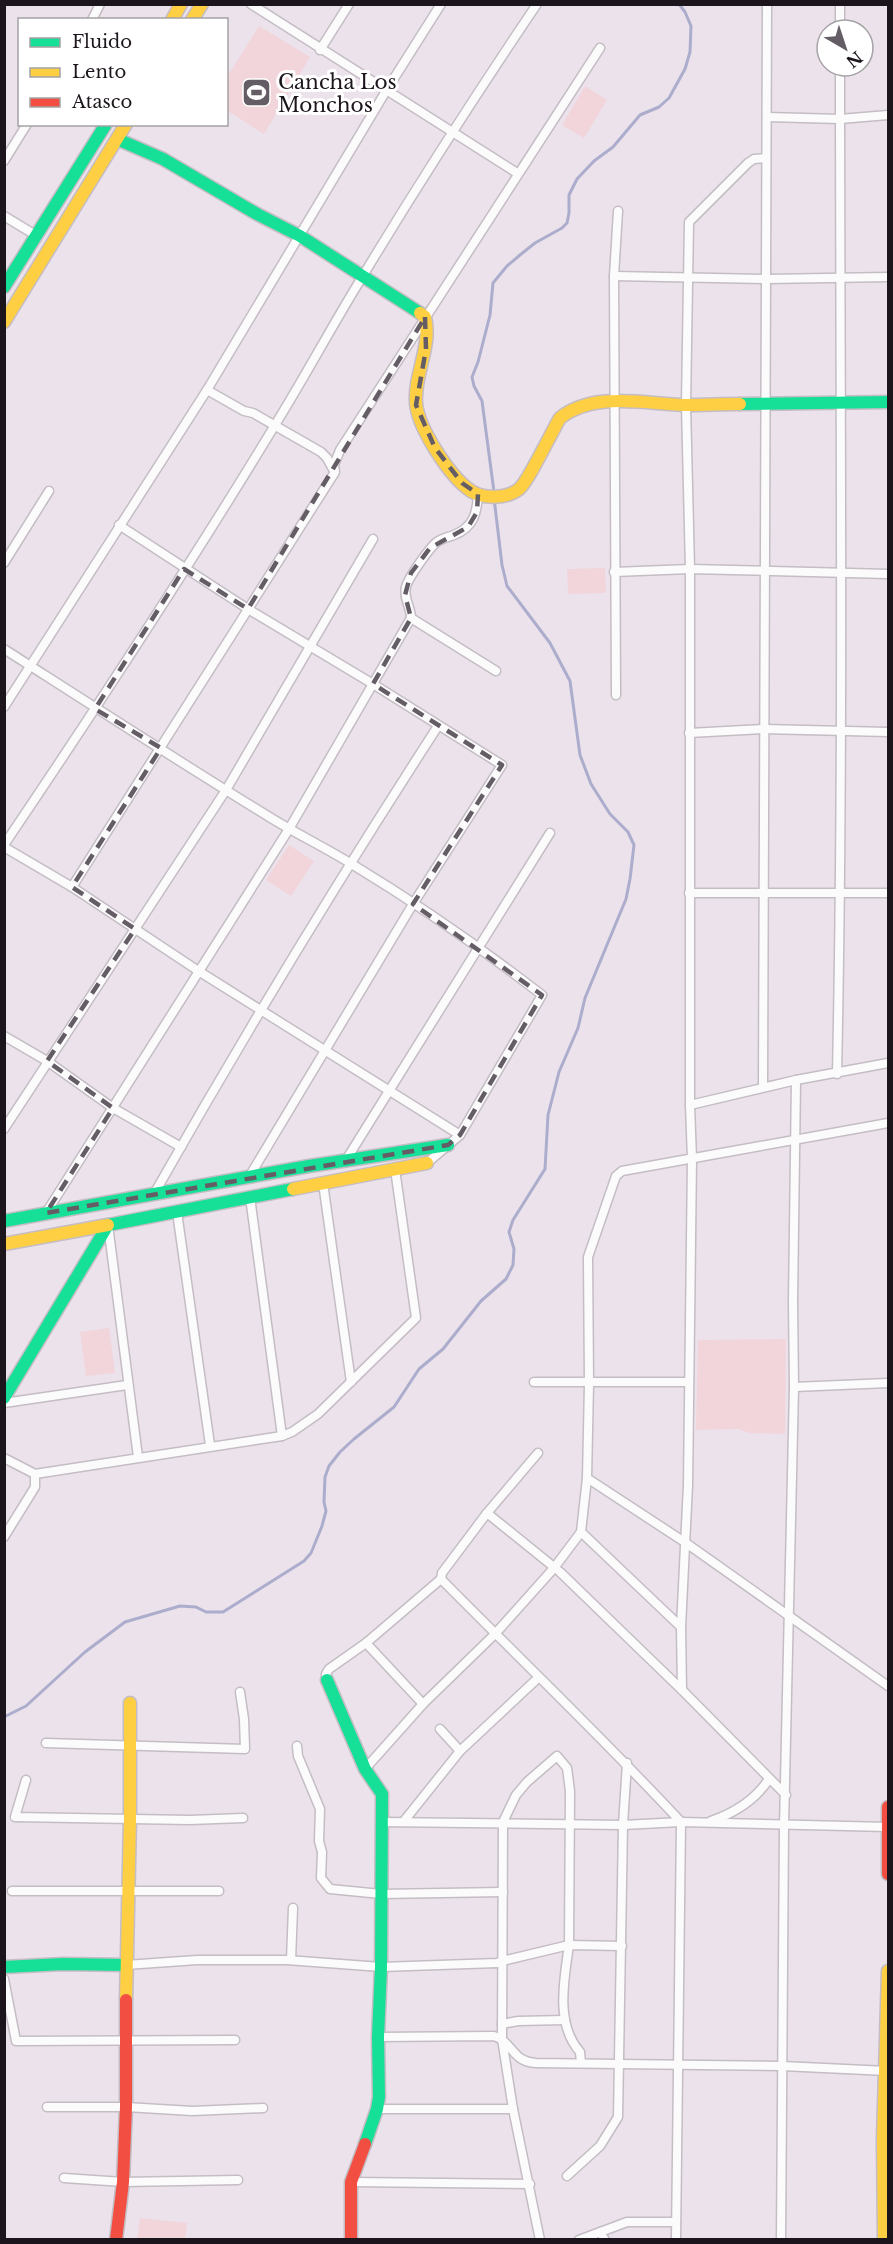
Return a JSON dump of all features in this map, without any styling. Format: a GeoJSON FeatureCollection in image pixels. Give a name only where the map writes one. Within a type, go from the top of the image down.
{"type":"FeatureCollection","features":[{"type":"Feature","properties":{"kind":"street"},"geometry":{"type":"LineString","coordinates":[[93,18],[100,4]]}},
{"type":"Feature","properties":{"kind":"street"},"geometry":{"type":"LineString","coordinates":[[173,18],[181,4]]}},
{"type":"Feature","properties":{"kind":"street"},"geometry":{"type":"LineString","coordinates":[[193,18],[202,4]]}},
{"type":"Feature","properties":{"kind":"street"},"geometry":{"type":"LineString","coordinates":[[251,4],[320,50],[517,173]]}},
{"type":"Feature","properties":{"kind":"street"},"geometry":{"type":"LineString","coordinates":[[320,50],[349,4]]}},
{"type":"Feature","properties":{"kind":"street"},"geometry":{"type":"LineString","coordinates":[[4,707],[207,390],[386,91],[441,4]]}},
{"type":"Feature","properties":{"kind":"street"},"geometry":{"type":"LineString","coordinates":[[460,1135],[4,846],[184,569],[275,425],[451,133],[537,4]]}},
{"type":"Feature","properties":{"kind":"street"},"geometry":{"type":"LineString","coordinates":[[763,1087],[767,4]]}},
{"type":"Feature","properties":{"kind":"street"},"geometry":{"type":"LineString","coordinates":[[72,887],[335,472],[334,465],[340,450],[517,173],[600,48]]}},
{"type":"Feature","properties":{"kind":"street"},"geometry":{"type":"LineString","coordinates":[[837,1074],[841,893],[842,574],[840,78]]}},
{"type":"Feature","properties":{"kind":"street"},"geometry":{"type":"LineString","coordinates":[[766,117],[840,118],[888,115]]}},
{"type":"Feature","properties":{"kind":"street"},"geometry":{"type":"LineString","coordinates":[[4,161],[26,126]]}},
{"type":"Feature","properties":{"kind":"street"},"geometry":{"type":"LineString","coordinates":[[4,287],[105,126]]}},
{"type":"Feature","properties":{"kind":"street"},"geometry":{"type":"LineString","coordinates":[[4,322],[125,126]]}},
{"type":"Feature","properties":{"kind":"street"},"geometry":{"type":"LineString","coordinates":[[117,139],[163,159],[257,214],[300,236],[425,317],[428,323],[426,349],[416,391],[416,405],[420,419],[449,467],[470,491],[478,494],[488,496],[516,493],[522,488],[560,418],[570,410],[593,403],[614,401],[686,405],[766,405],[888,402]]}},
{"type":"Feature","properties":{"kind":"street"},"geometry":{"type":"LineString","coordinates":[[682,1690],[681,1627],[686,1543],[692,1159],[688,733],[690,569],[686,405],[689,222],[748,163],[754,159],[766,158]]}},
{"type":"Feature","properties":{"kind":"street"},"geometry":{"type":"LineString","coordinates":[[616,695],[614,276],[618,211]]}},
{"type":"Feature","properties":{"kind":"street"},"geometry":{"type":"LineString","coordinates":[[4,216],[36,236]]}},
{"type":"Feature","properties":{"kind":"street"},"geometry":{"type":"LineString","coordinates":[[614,276],[767,279],[888,277]]}},
{"type":"Feature","properties":{"kind":"street"},"geometry":{"type":"LineString","coordinates":[[207,390],[244,411],[254,412],[321,452],[335,472]]}},
{"type":"Feature","properties":{"kind":"street"},"geometry":{"type":"LineString","coordinates":[[4,563],[49,491]]}},
{"type":"Feature","properties":{"kind":"street"},"geometry":{"type":"LineString","coordinates":[[478,494],[477,512],[468,527],[438,541],[430,548],[411,573],[405,595],[411,618],[496,671]]}},
{"type":"Feature","properties":{"kind":"street"},"geometry":{"type":"LineString","coordinates":[[119,525],[184,569],[502,765],[413,904],[249,1177]]}},
{"type":"Feature","properties":{"kind":"street"},"geometry":{"type":"LineString","coordinates":[[4,1129],[226,790],[373,539]]}},
{"type":"Feature","properties":{"kind":"street"},"geometry":{"type":"LineString","coordinates":[[614,572],[690,569],[888,574]]}},
{"type":"Feature","properties":{"kind":"street"},"geometry":{"type":"LineString","coordinates":[[46,1213],[289,829],[411,618]]}},
{"type":"Feature","properties":{"kind":"street"},"geometry":{"type":"LineString","coordinates":[[4,649],[95,709],[289,829],[350,862],[480,947],[542,995],[460,1135],[427,1163],[4,1244]]}},
{"type":"Feature","properties":{"kind":"street"},"geometry":{"type":"LineString","coordinates":[[154,1194],[260,1009],[350,862],[438,726]]}},
{"type":"Feature","properties":{"kind":"street"},"geometry":{"type":"LineString","coordinates":[[688,733],[763,729],[888,732]]}},
{"type":"Feature","properties":{"kind":"street"},"geometry":{"type":"LineString","coordinates":[[346,1160],[550,833]]}},
{"type":"Feature","properties":{"kind":"street"},"geometry":{"type":"LineString","coordinates":[[689,893],[888,893]]}},
{"type":"Feature","properties":{"kind":"street"},"geometry":{"type":"LineString","coordinates":[[4,1036],[47,1061],[113,1108],[181,1147]]}},
{"type":"Feature","properties":{"kind":"street"},"geometry":{"type":"LineString","coordinates":[[690,1105],[763,1087],[888,1063]]}},
{"type":"Feature","properties":{"kind":"street"},"geometry":{"type":"LineString","coordinates":[[781,2240],[784,1826],[795,1387],[794,1141],[796,1080]]}},
{"type":"Feature","properties":{"kind":"street"},"geometry":{"type":"LineString","coordinates":[[365,1769],[423,1704],[495,1634],[554,1568],[581,1532],[587,1478],[588,1257],[616,1176],[622,1171],[888,1123]]}},
{"type":"Feature","properties":{"kind":"street"},"geometry":{"type":"LineString","coordinates":[[4,1221],[346,1160],[448,1145]]}},
{"type":"Feature","properties":{"kind":"street"},"geometry":{"type":"LineString","coordinates":[[4,1458],[35,1474],[138,1456],[282,1436],[292,1432],[318,1414],[416,1318],[395,1169]]}},
{"type":"Feature","properties":{"kind":"street"},"geometry":{"type":"LineString","coordinates":[[323,1183],[351,1382]]}},
{"type":"Feature","properties":{"kind":"street"},"geometry":{"type":"LineString","coordinates":[[250,1197],[282,1436]]}},
{"type":"Feature","properties":{"kind":"street"},"geometry":{"type":"LineString","coordinates":[[177,1212],[210,1445]]}},
{"type":"Feature","properties":{"kind":"street"},"geometry":{"type":"LineString","coordinates":[[108,1225],[138,1456]]}},
{"type":"Feature","properties":{"kind":"street"},"geometry":{"type":"LineString","coordinates":[[4,1398],[108,1225]]}},
{"type":"Feature","properties":{"kind":"street"},"geometry":{"type":"LineString","coordinates":[[534,1382],[589,1384],[689,1382]]}},
{"type":"Feature","properties":{"kind":"street"},"geometry":{"type":"LineString","coordinates":[[795,1387],[888,1383]]}},
{"type":"Feature","properties":{"kind":"street"},"geometry":{"type":"LineString","coordinates":[[4,1403],[127,1385]]}},
{"type":"Feature","properties":{"kind":"street"},"geometry":{"type":"LineString","coordinates":[[351,2240],[351,2182],[377,2109],[379,2097],[382,1794],[365,1769],[326,1674],[441,1579],[442,1573],[487,1513],[538,1453]]}},
{"type":"Feature","properties":{"kind":"street"},"geometry":{"type":"LineString","coordinates":[[4,1538],[34,1487],[35,1474]]}},
{"type":"Feature","properties":{"kind":"street"},"geometry":{"type":"LineString","coordinates":[[587,1478],[686,1543],[888,1686]]}},
{"type":"Feature","properties":{"kind":"street"},"geometry":{"type":"LineString","coordinates":[[487,1513],[554,1568],[682,1690],[786,1795]]}},
{"type":"Feature","properties":{"kind":"street"},"geometry":{"type":"LineString","coordinates":[[581,1532],[681,1627]]}},
{"type":"Feature","properties":{"kind":"street"},"geometry":{"type":"LineString","coordinates":[[441,1579],[627,1763],[681,1822],[676,2240]]}},
{"type":"Feature","properties":{"kind":"street"},"geometry":{"type":"LineString","coordinates":[[366,1643],[423,1704]]}},
{"type":"Feature","properties":{"kind":"street"},"geometry":{"type":"LineString","coordinates":[[404,1821],[460,1750],[538,1677]]}},
{"type":"Feature","properties":{"kind":"street"},"geometry":{"type":"LineString","coordinates":[[46,1743],[245,1749],[240,1692]]}},
{"type":"Feature","properties":{"kind":"street"},"geometry":{"type":"LineString","coordinates":[[116,2240],[123,2182],[126,2107],[130,1703]]}},
{"type":"Feature","properties":{"kind":"street"},"geometry":{"type":"LineString","coordinates":[[440,1729],[460,1750]]}},
{"type":"Feature","properties":{"kind":"street"},"geometry":{"type":"LineString","coordinates":[[297,1746],[298,1756],[320,1809],[321,1878],[330,1889],[381,1894],[503,1892]]}},
{"type":"Feature","properties":{"kind":"street"},"geometry":{"type":"LineString","coordinates":[[540,2240],[513,2109],[502,2038],[503,1822],[516,1795],[526,1782],[557,1756],[567,1768],[571,1824],[569,1945],[563,1990],[565,2020],[568,2034],[580,2052],[581,2063]]}},
{"type":"Feature","properties":{"kind":"street"},"geometry":{"type":"LineString","coordinates":[[567,2176],[600,2146],[618,2117],[621,2064],[623,1825],[627,1763]]}},
{"type":"Feature","properties":{"kind":"street"},"geometry":{"type":"LineString","coordinates":[[708,1823],[750,1800],[770,1779]]}},
{"type":"Feature","properties":{"kind":"street"},"geometry":{"type":"LineString","coordinates":[[26,1780],[15,1817],[243,1818]]}},
{"type":"Feature","properties":{"kind":"street"},"geometry":{"type":"LineString","coordinates":[[888,1807],[888,1874]]}},
{"type":"Feature","properties":{"kind":"street"},"geometry":{"type":"LineString","coordinates":[[382,1822],[623,1825],[681,1822],[888,1827]]}},
{"type":"Feature","properties":{"kind":"street"},"geometry":{"type":"LineString","coordinates":[[12,1891],[219,1891]]}},
{"type":"Feature","properties":{"kind":"street"},"geometry":{"type":"LineString","coordinates":[[291,1960],[292,1908]]}},
{"type":"Feature","properties":{"kind":"street"},"geometry":{"type":"LineString","coordinates":[[4,1967],[63,1964],[126,1965],[197,1960],[291,1960],[381,1967],[497,1963],[569,1945],[622,1946]]}},
{"type":"Feature","properties":{"kind":"street"},"geometry":{"type":"LineString","coordinates":[[884,2240],[883,2139],[887,2071],[888,1971]]}},
{"type":"Feature","properties":{"kind":"street"},"geometry":{"type":"LineString","coordinates":[[4,1979],[16,2041],[235,2040]]}},
{"type":"Feature","properties":{"kind":"street"},"geometry":{"type":"LineString","coordinates":[[502,2024],[518,2021],[565,2020]]}},
{"type":"Feature","properties":{"kind":"street"},"geometry":{"type":"LineString","coordinates":[[378,2037],[494,2036],[502,2038],[518,2058],[528,2063],[782,2066],[887,2071]]}},
{"type":"Feature","properties":{"kind":"street"},"geometry":{"type":"LineString","coordinates":[[47,2107],[126,2107],[192,2111],[263,2108]]}},
{"type":"Feature","properties":{"kind":"street"},"geometry":{"type":"LineString","coordinates":[[377,2109],[513,2109]]}},
{"type":"Feature","properties":{"kind":"street"},"geometry":{"type":"LineString","coordinates":[[64,2178],[123,2182],[238,2180]]}},
{"type":"Feature","properties":{"kind":"street"},"geometry":{"type":"LineString","coordinates":[[351,2182],[530,2184]]}},
{"type":"Feature","properties":{"kind":"street"},"geometry":{"type":"LineString","coordinates":[[579,2240],[602,2236],[627,2222],[676,2222]]}},
{"type":"Feature","properties":{"kind":"highlighted area"},"geometry":{"type":"Polygon","coordinates":[[[425,317],[426,349],[416,405],[435,448],[462,483],[478,494],[477,512],[468,527],[430,548],[411,573],[405,595],[411,618],[373,684],[502,765],[413,904],[542,995],[460,1135],[448,1145],[46,1213],[113,1108],[47,1061],[135,929],[72,887],[161,748],[95,709],[184,569],[248,609],[425,317]]]}},
{"type":"Feature","properties":{"kind":"shaded area","name":"Cancha Los Monchos"},"geometry":{"type":"Polygon","coordinates":[[[259,26],[310,57],[264,134],[228,111],[228,75],[259,26]]]}},
{"type":"Feature","properties":{"kind":"shaded area"},"geometry":{"type":"Polygon","coordinates":[[[585,86],[607,100],[584,138],[562,125],[585,86]]]}},
{"type":"Feature","properties":{"kind":"shaded area"},"geometry":{"type":"Polygon","coordinates":[[[605,568],[606,593],[568,594],[567,569],[605,568]]]}},
{"type":"Feature","properties":{"kind":"shaded area"},"geometry":{"type":"Polygon","coordinates":[[[289,845],[314,861],[291,896],[266,880],[289,845]]]}},
{"type":"Feature","properties":{"kind":"shaded area"},"geometry":{"type":"Polygon","coordinates":[[[109,1328],[115,1373],[86,1376],[80,1332],[109,1328]]]}},
{"type":"Feature","properties":{"kind":"shaded area"},"geometry":{"type":"Polygon","coordinates":[[[786,1339],[785,1434],[750,1433],[738,1429],[696,1430],[698,1340],[786,1339]]]}},
{"type":"Feature","properties":{"kind":"shaded area"},"geometry":{"type":"Polygon","coordinates":[[[140,2218],[187,2223],[185,2239],[137,2239],[140,2218]]]}},
{"type":"Feature","properties":{"kind":"waterway"},"geometry":{"type":"LineString","coordinates":[[494,492],[482,401],[472,377],[490,315],[493,283],[520,255],[567,223],[569,195],[577,179],[594,161],[613,147],[640,115],[659,107],[669,98],[685,69],[690,52],[691,26],[679,4]]}},
{"type":"Feature","properties":{"kind":"waterway"},"geometry":{"type":"LineString","coordinates":[[4,1717],[26,1706],[85,1652],[125,1622],[180,1606],[196,1607],[206,1612],[223,1612],[304,1561],[311,1553],[326,1511],[325,1477],[329,1466],[354,1439],[394,1407],[419,1369],[443,1349],[481,1301],[506,1279],[513,1265],[514,1249],[509,1232],[513,1220],[545,1169],[548,1115],[559,1072],[578,1028],[585,998],[626,899],[634,845],[628,832],[610,814],[591,784],[580,755],[570,681],[550,643],[507,586],[502,565],[494,498]]}},
{"type":"Feature","properties":{"kind":"traffic: fast"},"geometry":{"type":"LineString","coordinates":[[4,287],[105,126]]}},
{"type":"Feature","properties":{"kind":"traffic: fast"},"geometry":{"type":"LineString","coordinates":[[117,139],[163,159],[257,214],[300,236],[420,313]]}},
{"type":"Feature","properties":{"kind":"traffic: fast"},"geometry":{"type":"LineString","coordinates":[[740,404],[888,402]]}},
{"type":"Feature","properties":{"kind":"traffic: fast"},"geometry":{"type":"LineString","coordinates":[[4,1221],[309,1166],[448,1145]]}},
{"type":"Feature","properties":{"kind":"traffic: fast"},"geometry":{"type":"LineString","coordinates":[[4,1398],[108,1225],[293,1189]]}},
{"type":"Feature","properties":{"kind":"traffic: fast"},"geometry":{"type":"LineString","coordinates":[[327,1680],[365,1769],[382,1794],[379,2097],[365,2144]]}},
{"type":"Feature","properties":{"kind":"traffic: fast"},"geometry":{"type":"LineString","coordinates":[[4,1967],[63,1964],[126,1965]]}},
{"type":"Feature","properties":{"kind":"traffic: slow"},"geometry":{"type":"LineString","coordinates":[[173,18],[181,4]]}},
{"type":"Feature","properties":{"kind":"traffic: slow"},"geometry":{"type":"LineString","coordinates":[[193,18],[202,4]]}},
{"type":"Feature","properties":{"kind":"traffic: slow"},"geometry":{"type":"LineString","coordinates":[[4,322],[125,126]]}},
{"type":"Feature","properties":{"kind":"traffic: slow"},"geometry":{"type":"LineString","coordinates":[[420,313],[425,317],[427,328],[416,392],[418,413],[422,425],[445,464],[463,484],[476,494],[495,497],[508,495],[519,489],[534,467],[560,418],[588,404],[620,401],[685,405],[740,404]]}},
{"type":"Feature","properties":{"kind":"traffic: slow"},"geometry":{"type":"LineString","coordinates":[[293,1189],[427,1163]]}},
{"type":"Feature","properties":{"kind":"traffic: slow"},"geometry":{"type":"LineString","coordinates":[[4,1244],[108,1225]]}},
{"type":"Feature","properties":{"kind":"traffic: slow"},"geometry":{"type":"LineString","coordinates":[[126,2000],[130,1703]]}},
{"type":"Feature","properties":{"kind":"traffic: slow"},"geometry":{"type":"LineString","coordinates":[[884,2240],[883,2139],[888,1971]]}},
{"type":"Feature","properties":{"kind":"traffic: jam"},"geometry":{"type":"LineString","coordinates":[[888,1807],[888,1874]]}},
{"type":"Feature","properties":{"kind":"traffic: jam"},"geometry":{"type":"LineString","coordinates":[[116,2240],[123,2182],[126,2000]]}},
{"type":"Feature","properties":{"kind":"traffic: jam"},"geometry":{"type":"LineString","coordinates":[[351,2240],[351,2182],[365,2144]]}},
{"type":"Feature","properties":{"kind":"place","name":"Cancha Los Monchos"},"geometry":{"type":"Point","coordinates":[257,93]}}]}
